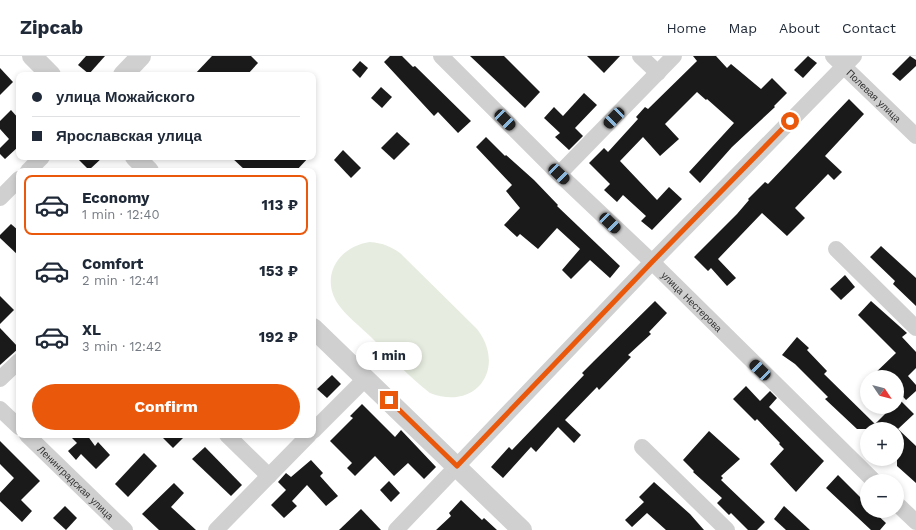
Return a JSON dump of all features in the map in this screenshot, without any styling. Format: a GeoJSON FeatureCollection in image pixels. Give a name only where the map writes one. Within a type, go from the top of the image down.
{"type":"FeatureCollection","features":[{"type":"Feature","properties":{"kind":"street"},"geometry":{"type":"LineString","coordinates":[[32,56],[48,72]]}},
{"type":"Feature","properties":{"kind":"street"},"geometry":{"type":"LineString","coordinates":[[126,72],[141,56]]}},
{"type":"Feature","properties":{"kind":"street","name":"улица Нестерова"},"geometry":{"type":"LineString","coordinates":[[441,56],[559,174],[652,262],[867,474]]}},
{"type":"Feature","properties":{"kind":"street"},"geometry":{"type":"LineString","coordinates":[[640,56],[658,73]]}},
{"type":"Feature","properties":{"kind":"street"},"geometry":{"type":"LineString","coordinates":[[559,174],[674,56]]}},
{"type":"Feature","properties":{"kind":"street"},"geometry":{"type":"LineString","coordinates":[[396,530],[844,60]]}},
{"type":"Feature","properties":{"kind":"street","name":"Полевая улица"},"geometry":{"type":"LineString","coordinates":[[844,60],[916,136]]}},
{"type":"Feature","properties":{"kind":"street"},"geometry":{"type":"LineString","coordinates":[[31,168],[39,160]]}},
{"type":"Feature","properties":{"kind":"street"},"geometry":{"type":"LineString","coordinates":[[138,160],[146,168]]}},
{"type":"Feature","properties":{"kind":"street"},"geometry":{"type":"LineString","coordinates":[[0,198],[16,182]]}},
{"type":"Feature","properties":{"kind":"street"},"geometry":{"type":"LineString","coordinates":[[836,249],[916,328]]}},
{"type":"Feature","properties":{"kind":"street"},"geometry":{"type":"LineString","coordinates":[[316,331],[522,530]]}},
{"type":"Feature","properties":{"kind":"street"},"geometry":{"type":"LineString","coordinates":[[0,379],[16,363]]}},
{"type":"Feature","properties":{"kind":"street"},"geometry":{"type":"LineString","coordinates":[[316,428],[366,378]]}},
{"type":"Feature","properties":{"kind":"street"},"geometry":{"type":"LineString","coordinates":[[0,408],[16,424]]}},
{"type":"Feature","properties":{"kind":"street","name":"Ленинградская улица"},"geometry":{"type":"LineString","coordinates":[[30,438],[125,530]]}},
{"type":"Feature","properties":{"kind":"street"},"geometry":{"type":"LineString","coordinates":[[230,438],[269,476]]}},
{"type":"Feature","properties":{"kind":"street"},"geometry":{"type":"LineString","coordinates":[[216,530],[306,438]]}},
{"type":"Feature","properties":{"kind":"street"},"geometry":{"type":"LineString","coordinates":[[642,447],[727,530]]}},
{"type":"Feature","properties":{"kind":"street"},"geometry":{"type":"LineString","coordinates":[[904,511],[916,522]]}},
{"type":"Feature","properties":{"kind":"shaded area"},"geometry":{"type":"Polygon","coordinates":[[[370,242],[386,245],[400,253],[477,329],[485,344],[489,358],[487,371],[482,382],[473,391],[461,396],[446,397],[430,393],[407,374],[350,318],[338,304],[333,293],[331,283],[332,273],[336,264],[350,249],[370,242]]]}},
{"type":"Feature","properties":{"kind":"building"},"geometry":{"type":"Polygon","coordinates":[[[86,56],[105,56],[91,72],[87,72],[78,65],[86,56]]]}},
{"type":"Feature","properties":{"kind":"building"},"geometry":{"type":"Polygon","coordinates":[[[212,56],[251,56],[258,63],[250,72],[197,72],[212,56]]]}},
{"type":"Feature","properties":{"kind":"building"},"geometry":{"type":"Polygon","coordinates":[[[390,56],[402,56],[413,67],[415,66],[471,121],[458,133],[438,112],[434,116],[384,62],[390,56]]]}},
{"type":"Feature","properties":{"kind":"building"},"geometry":{"type":"Polygon","coordinates":[[[470,56],[504,56],[540,92],[525,108],[470,56]]]}},
{"type":"Feature","properties":{"kind":"building"},"geometry":{"type":"Polygon","coordinates":[[[587,56],[620,56],[604,73],[587,56]]]}},
{"type":"Feature","properties":{"kind":"building"},"geometry":{"type":"Polygon","coordinates":[[[693,56],[716,56],[727,68],[731,64],[761,89],[772,78],[787,93],[774,106],[775,107],[732,147],[700,183],[689,172],[734,123],[707,99],[706,100],[697,92],[665,124],[679,139],[660,156],[643,137],[620,161],[657,200],[669,187],[682,199],[652,230],[641,221],[646,216],[623,195],[617,202],[604,190],[610,184],[589,163],[604,148],[608,152],[638,119],[636,117],[645,107],[648,109],[697,61],[693,56]]]}},
{"type":"Feature","properties":{"kind":"building"},"geometry":{"type":"Polygon","coordinates":[[[808,56],[817,63],[803,78],[794,70],[808,56]]]}},
{"type":"Feature","properties":{"kind":"building"},"geometry":{"type":"Polygon","coordinates":[[[910,56],[916,60],[916,66],[900,81],[892,74],[910,56]]]}},
{"type":"Feature","properties":{"kind":"building"},"geometry":{"type":"Polygon","coordinates":[[[360,61],[368,68],[360,78],[352,70],[360,61]]]}},
{"type":"Feature","properties":{"kind":"building"},"geometry":{"type":"Polygon","coordinates":[[[0,68],[13,82],[0,95],[0,68]]]}},
{"type":"Feature","properties":{"kind":"building"},"geometry":{"type":"Polygon","coordinates":[[[381,87],[392,97],[382,108],[371,98],[381,87]]]}},
{"type":"Feature","properties":{"kind":"building"},"geometry":{"type":"Polygon","coordinates":[[[584,93],[597,105],[575,128],[583,136],[569,150],[555,137],[560,133],[544,118],[554,107],[563,116],[584,93]]]}},
{"type":"Feature","properties":{"kind":"building"},"geometry":{"type":"Polygon","coordinates":[[[849,99],[864,114],[825,156],[842,172],[834,180],[828,174],[795,208],[805,218],[787,236],[762,213],[718,259],[736,278],[727,286],[711,268],[708,271],[694,257],[737,214],[749,200],[748,199],[765,182],[768,184],[849,99]]]}},
{"type":"Feature","properties":{"kind":"building"},"geometry":{"type":"Polygon","coordinates":[[[11,110],[16,116],[16,149],[5,159],[0,154],[0,148],[9,139],[0,129],[0,121],[11,110]]]}},
{"type":"Feature","properties":{"kind":"building"},"geometry":{"type":"Polygon","coordinates":[[[397,132],[410,144],[394,160],[381,148],[397,132]]]}},
{"type":"Feature","properties":{"kind":"building"},"geometry":{"type":"Polygon","coordinates":[[[486,137],[505,156],[506,155],[534,180],[558,205],[557,206],[620,266],[610,278],[590,260],[571,279],[562,270],[580,249],[557,228],[538,249],[520,234],[517,237],[504,225],[520,208],[506,191],[512,185],[476,147],[486,137]]]}},
{"type":"Feature","properties":{"kind":"building"},"geometry":{"type":"Polygon","coordinates":[[[343,150],[361,168],[351,178],[334,160],[343,150]]]}},
{"type":"Feature","properties":{"kind":"building"},"geometry":{"type":"Polygon","coordinates":[[[79,160],[100,160],[91,168],[87,168],[79,160]]]}},
{"type":"Feature","properties":{"kind":"building"},"geometry":{"type":"Polygon","coordinates":[[[234,160],[306,160],[299,168],[243,168],[234,160]]]}},
{"type":"Feature","properties":{"kind":"building"},"geometry":{"type":"Polygon","coordinates":[[[11,224],[16,228],[16,253],[0,238],[0,235],[11,224]]]}},
{"type":"Feature","properties":{"kind":"building"},"geometry":{"type":"Polygon","coordinates":[[[881,246],[916,278],[916,306],[893,284],[895,281],[870,257],[881,246]]]}},
{"type":"Feature","properties":{"kind":"building"},"geometry":{"type":"Polygon","coordinates":[[[845,275],[855,287],[841,300],[830,289],[845,275]]]}},
{"type":"Feature","properties":{"kind":"building"},"geometry":{"type":"Polygon","coordinates":[[[0,296],[14,310],[0,324],[0,296]]]}},
{"type":"Feature","properties":{"kind":"building"},"geometry":{"type":"Polygon","coordinates":[[[655,301],[667,313],[649,332],[651,334],[628,355],[631,357],[599,390],[597,387],[565,420],[581,435],[574,443],[558,427],[536,452],[531,447],[503,478],[491,467],[509,447],[512,450],[584,375],[582,373],[655,301]]]}},
{"type":"Feature","properties":{"kind":"building"},"geometry":{"type":"Polygon","coordinates":[[[871,301],[907,333],[902,337],[916,352],[916,368],[908,376],[916,385],[916,391],[906,400],[904,398],[904,370],[878,370],[896,353],[858,315],[871,301]]]}},
{"type":"Feature","properties":{"kind":"building"},"geometry":{"type":"Polygon","coordinates":[[[0,328],[16,345],[16,351],[0,365],[0,328]]]}},
{"type":"Feature","properties":{"kind":"building"},"geometry":{"type":"Polygon","coordinates":[[[797,337],[809,348],[807,350],[827,371],[824,374],[860,409],[860,414],[865,414],[873,422],[860,422],[860,429],[857,429],[825,399],[828,397],[795,364],[782,355],[797,337]]]}},
{"type":"Feature","properties":{"kind":"building"},"geometry":{"type":"Polygon","coordinates":[[[332,375],[341,384],[327,398],[317,389],[332,375]]]}},
{"type":"Feature","properties":{"kind":"building"},"geometry":{"type":"Polygon","coordinates":[[[746,386],[760,401],[770,391],[777,398],[769,407],[824,461],[796,492],[770,464],[784,449],[779,444],[780,443],[757,419],[755,421],[733,399],[746,386]]]}},
{"type":"Feature","properties":{"kind":"building"},"geometry":{"type":"Polygon","coordinates":[[[362,404],[395,437],[401,430],[436,467],[424,479],[408,463],[394,476],[375,456],[355,476],[347,468],[352,463],[330,441],[353,418],[350,416],[362,404]]]}},
{"type":"Feature","properties":{"kind":"building"},"geometry":{"type":"Polygon","coordinates":[[[904,404],[914,414],[904,423],[904,422],[877,422],[885,414],[904,414],[904,404]]]}},
{"type":"Feature","properties":{"kind":"building"},"geometry":{"type":"Polygon","coordinates":[[[709,431],[740,459],[721,476],[723,478],[721,480],[765,522],[757,530],[748,530],[731,513],[729,515],[717,503],[722,498],[693,472],[694,471],[683,460],[709,431]]]}},
{"type":"Feature","properties":{"kind":"building"},"geometry":{"type":"Polygon","coordinates":[[[904,435],[916,446],[916,483],[897,466],[904,466],[904,435]]]}},
{"type":"Feature","properties":{"kind":"building"},"geometry":{"type":"Polygon","coordinates":[[[72,438],[89,438],[95,446],[98,442],[110,455],[96,469],[81,454],[76,460],[68,451],[77,443],[72,438]]]}},
{"type":"Feature","properties":{"kind":"building"},"geometry":{"type":"Polygon","coordinates":[[[163,438],[183,438],[173,448],[163,438]]]}},
{"type":"Feature","properties":{"kind":"building"},"geometry":{"type":"Polygon","coordinates":[[[0,441],[40,481],[21,500],[32,511],[22,522],[0,501],[0,493],[14,478],[0,464],[0,441]]]}},
{"type":"Feature","properties":{"kind":"building"},"geometry":{"type":"Polygon","coordinates":[[[205,447],[242,485],[231,496],[192,459],[205,447]]]}},
{"type":"Feature","properties":{"kind":"building"},"geometry":{"type":"Polygon","coordinates":[[[144,453],[157,466],[128,497],[115,484],[144,453]]]}},
{"type":"Feature","properties":{"kind":"building"},"geometry":{"type":"Polygon","coordinates":[[[311,460],[323,473],[320,476],[338,496],[326,506],[307,485],[292,501],[297,506],[284,518],[271,505],[286,490],[278,482],[286,473],[291,477],[311,460]]]}},
{"type":"Feature","properties":{"kind":"building"},"geometry":{"type":"Polygon","coordinates":[[[838,475],[860,497],[860,518],[881,518],[886,523],[880,530],[871,530],[826,488],[838,475]]]}},
{"type":"Feature","properties":{"kind":"building"},"geometry":{"type":"Polygon","coordinates":[[[389,481],[400,493],[391,502],[380,490],[389,481]]]}},
{"type":"Feature","properties":{"kind":"building"},"geometry":{"type":"Polygon","coordinates":[[[654,482],[690,514],[704,530],[666,530],[647,513],[632,527],[625,520],[644,502],[639,497],[654,482]]]}},
{"type":"Feature","properties":{"kind":"building"},"geometry":{"type":"Polygon","coordinates":[[[174,483],[184,493],[171,507],[196,530],[159,530],[142,514],[174,483]]]}},
{"type":"Feature","properties":{"kind":"building"},"geometry":{"type":"Polygon","coordinates":[[[461,500],[482,520],[484,518],[497,530],[436,530],[451,516],[449,513],[461,500]]]}},
{"type":"Feature","properties":{"kind":"building"},"geometry":{"type":"Polygon","coordinates":[[[65,506],[77,518],[66,530],[53,518],[65,506]]]}},
{"type":"Feature","properties":{"kind":"building"},"geometry":{"type":"Polygon","coordinates":[[[784,506],[810,530],[786,530],[774,519],[784,506]]]}},
{"type":"Feature","properties":{"kind":"building"},"geometry":{"type":"Polygon","coordinates":[[[361,509],[381,530],[339,530],[361,509]]]}},
{"type":"Feature","properties":{"kind":"route"},"geometry":{"type":"LineString","coordinates":[[389,400],[457,466],[652,262],[790,121]]}}]}
